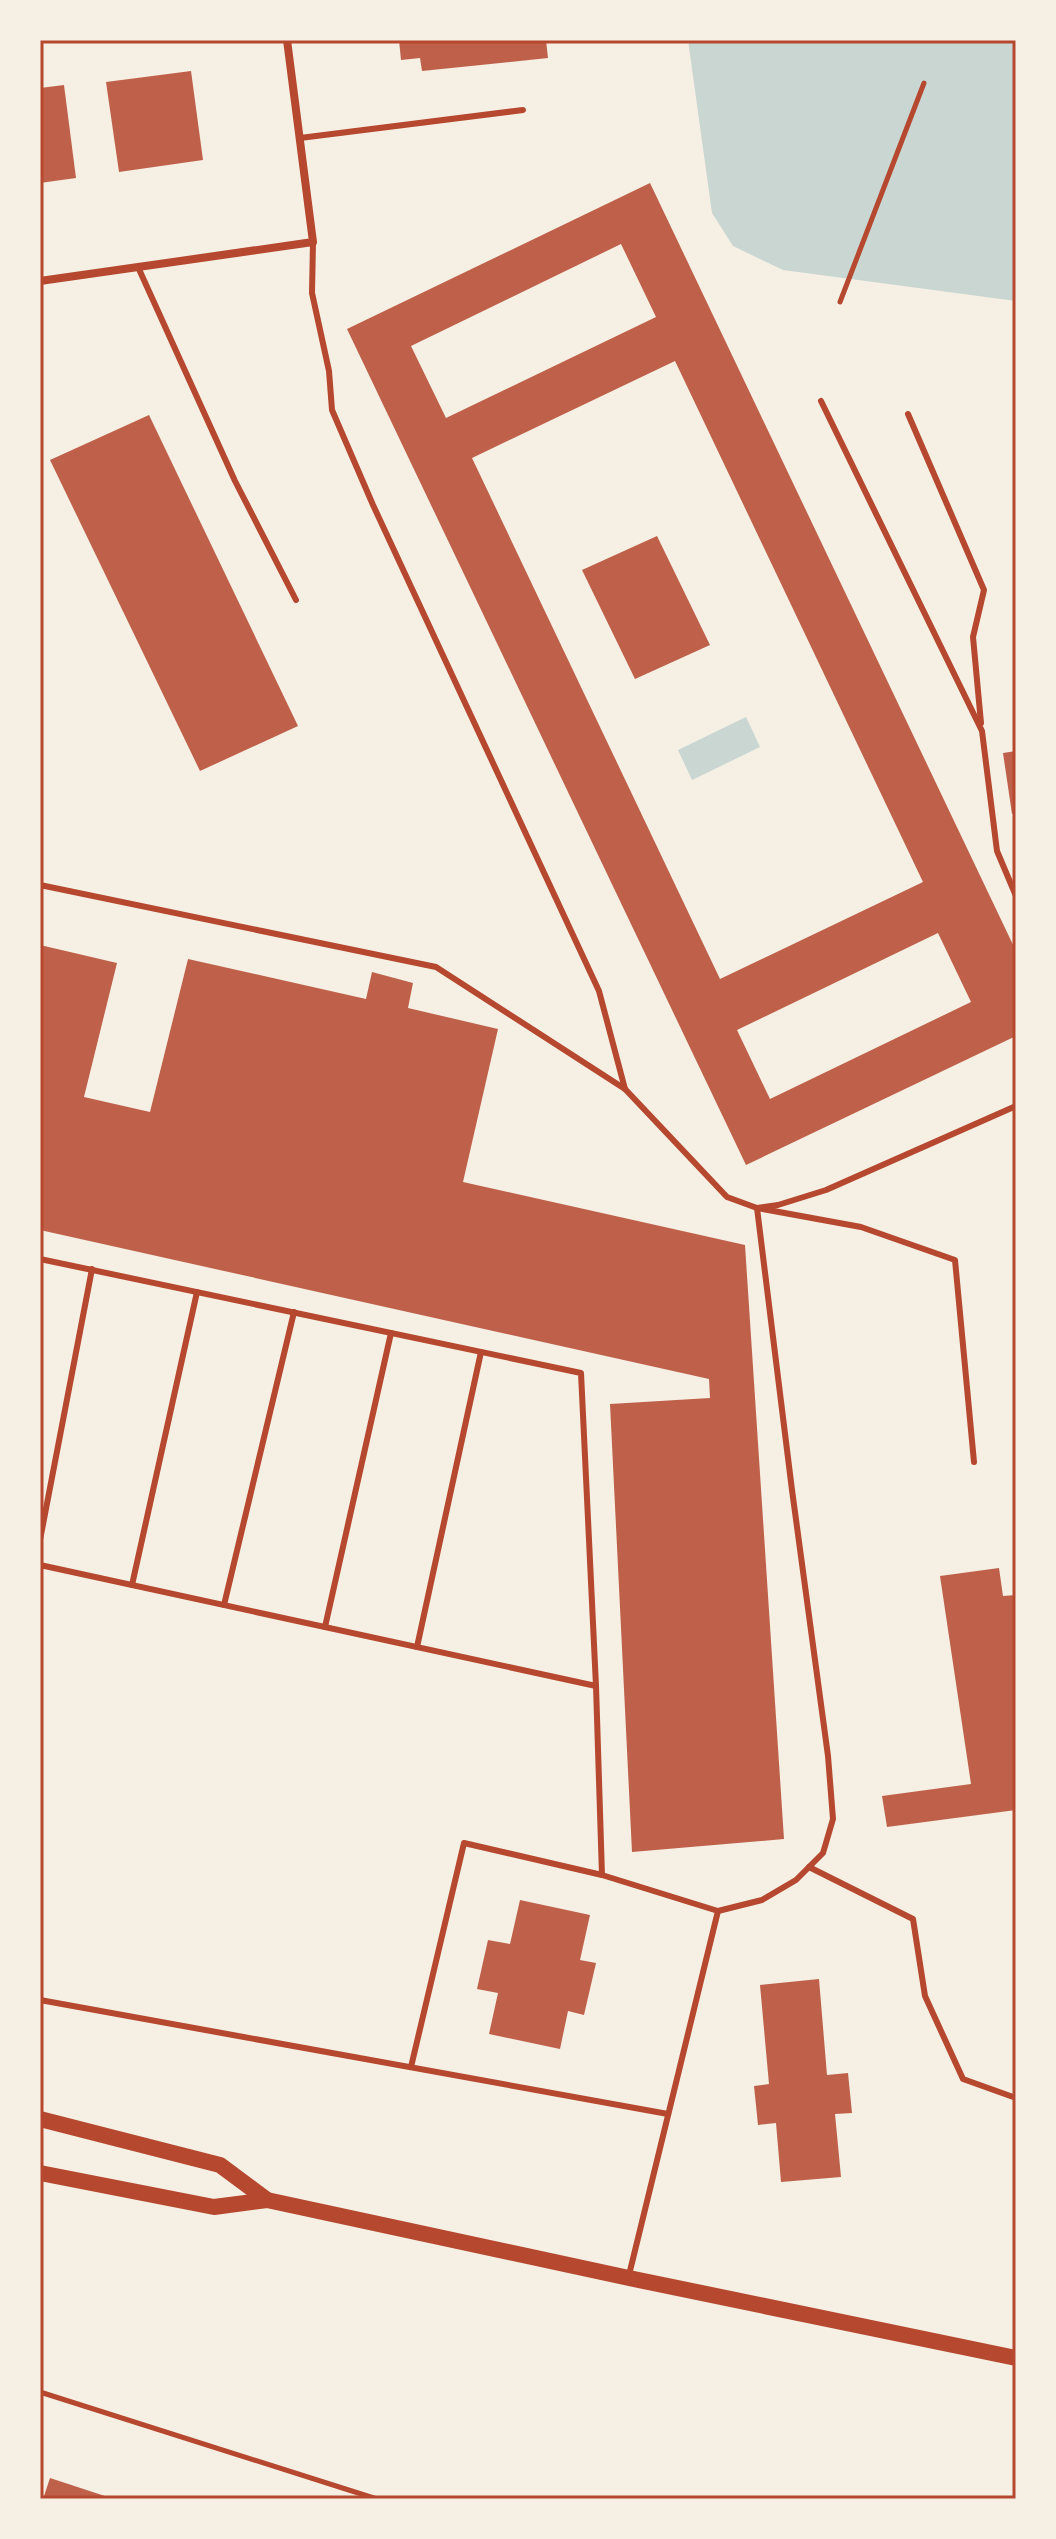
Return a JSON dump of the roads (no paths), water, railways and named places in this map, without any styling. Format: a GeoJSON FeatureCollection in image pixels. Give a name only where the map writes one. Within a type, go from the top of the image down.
{"type":"FeatureCollection","features":[{"type":"Feature","properties":{"kind":"main road"},"geometry":{"type":"LineString","coordinates":[[40,2119],[220,2165],[267,2200]]}},
{"type":"Feature","properties":{"kind":"main road"},"geometry":{"type":"LineString","coordinates":[[40,2173],[214,2207],[267,2200],[1016,2358]]}},
{"type":"Feature","properties":{"kind":"street"},"geometry":{"type":"LineString","coordinates":[[40,281],[313,242],[287,40]]}},
{"type":"Feature","properties":{"kind":"lane"},"geometry":{"type":"LineString","coordinates":[[300,138],[523,110]]}},
{"type":"Feature","properties":{"kind":"lane"},"geometry":{"type":"LineString","coordinates":[[313,242],[312,293],[329,371],[332,410],[373,505],[599,991],[625,1089]]}},
{"type":"Feature","properties":{"kind":"lane"},"geometry":{"type":"LineString","coordinates":[[138,267],[235,481],[296,600]]}},
{"type":"Feature","properties":{"kind":"lane"},"geometry":{"type":"LineString","coordinates":[[821,401],[982,731]]}},
{"type":"Feature","properties":{"kind":"lane"},"geometry":{"type":"LineString","coordinates":[[908,414],[984,590],[973,637],[982,731],[997,851],[1016,896]]}},
{"type":"Feature","properties":{"kind":"lane"},"geometry":{"type":"LineString","coordinates":[[40,885],[436,967],[625,1089],[727,1197],[757,1208],[861,1227],[955,1260],[974,1462]]}},
{"type":"Feature","properties":{"kind":"lane"},"geometry":{"type":"LineString","coordinates":[[757,1208],[826,1190],[1016,1106]]}},
{"type":"Feature","properties":{"kind":"lane"},"geometry":{"type":"LineString","coordinates":[[411,2067],[464,1843],[602,1875],[718,1911],[762,1900],[796,1880],[823,1853],[833,1819],[831,1787],[757,1208]]}},
{"type":"Feature","properties":{"kind":"lane"},"geometry":{"type":"LineString","coordinates":[[40,1259],[581,1373],[602,1875]]}},
{"type":"Feature","properties":{"kind":"lane"},"geometry":{"type":"LineString","coordinates":[[40,1540],[92,1269]]}},
{"type":"Feature","properties":{"kind":"lane"},"geometry":{"type":"LineString","coordinates":[[132,1585],[197,1292]]}},
{"type":"Feature","properties":{"kind":"lane"},"geometry":{"type":"LineString","coordinates":[[224,1605],[294,1312]]}},
{"type":"Feature","properties":{"kind":"lane"},"geometry":{"type":"LineString","coordinates":[[325,1627],[391,1333]]}},
{"type":"Feature","properties":{"kind":"lane"},"geometry":{"type":"LineString","coordinates":[[417,1647],[481,1352]]}},
{"type":"Feature","properties":{"kind":"lane"},"geometry":{"type":"LineString","coordinates":[[40,1565],[596,1686]]}},
{"type":"Feature","properties":{"kind":"lane"},"geometry":{"type":"LineString","coordinates":[[809,1867],[913,1919],[925,1996],[963,2079],[1016,2098]]}},
{"type":"Feature","properties":{"kind":"lane"},"geometry":{"type":"LineString","coordinates":[[629,2278],[718,1911]]}},
{"type":"Feature","properties":{"kind":"lane"},"geometry":{"type":"LineString","coordinates":[[40,2000],[668,2114]]}}]}
